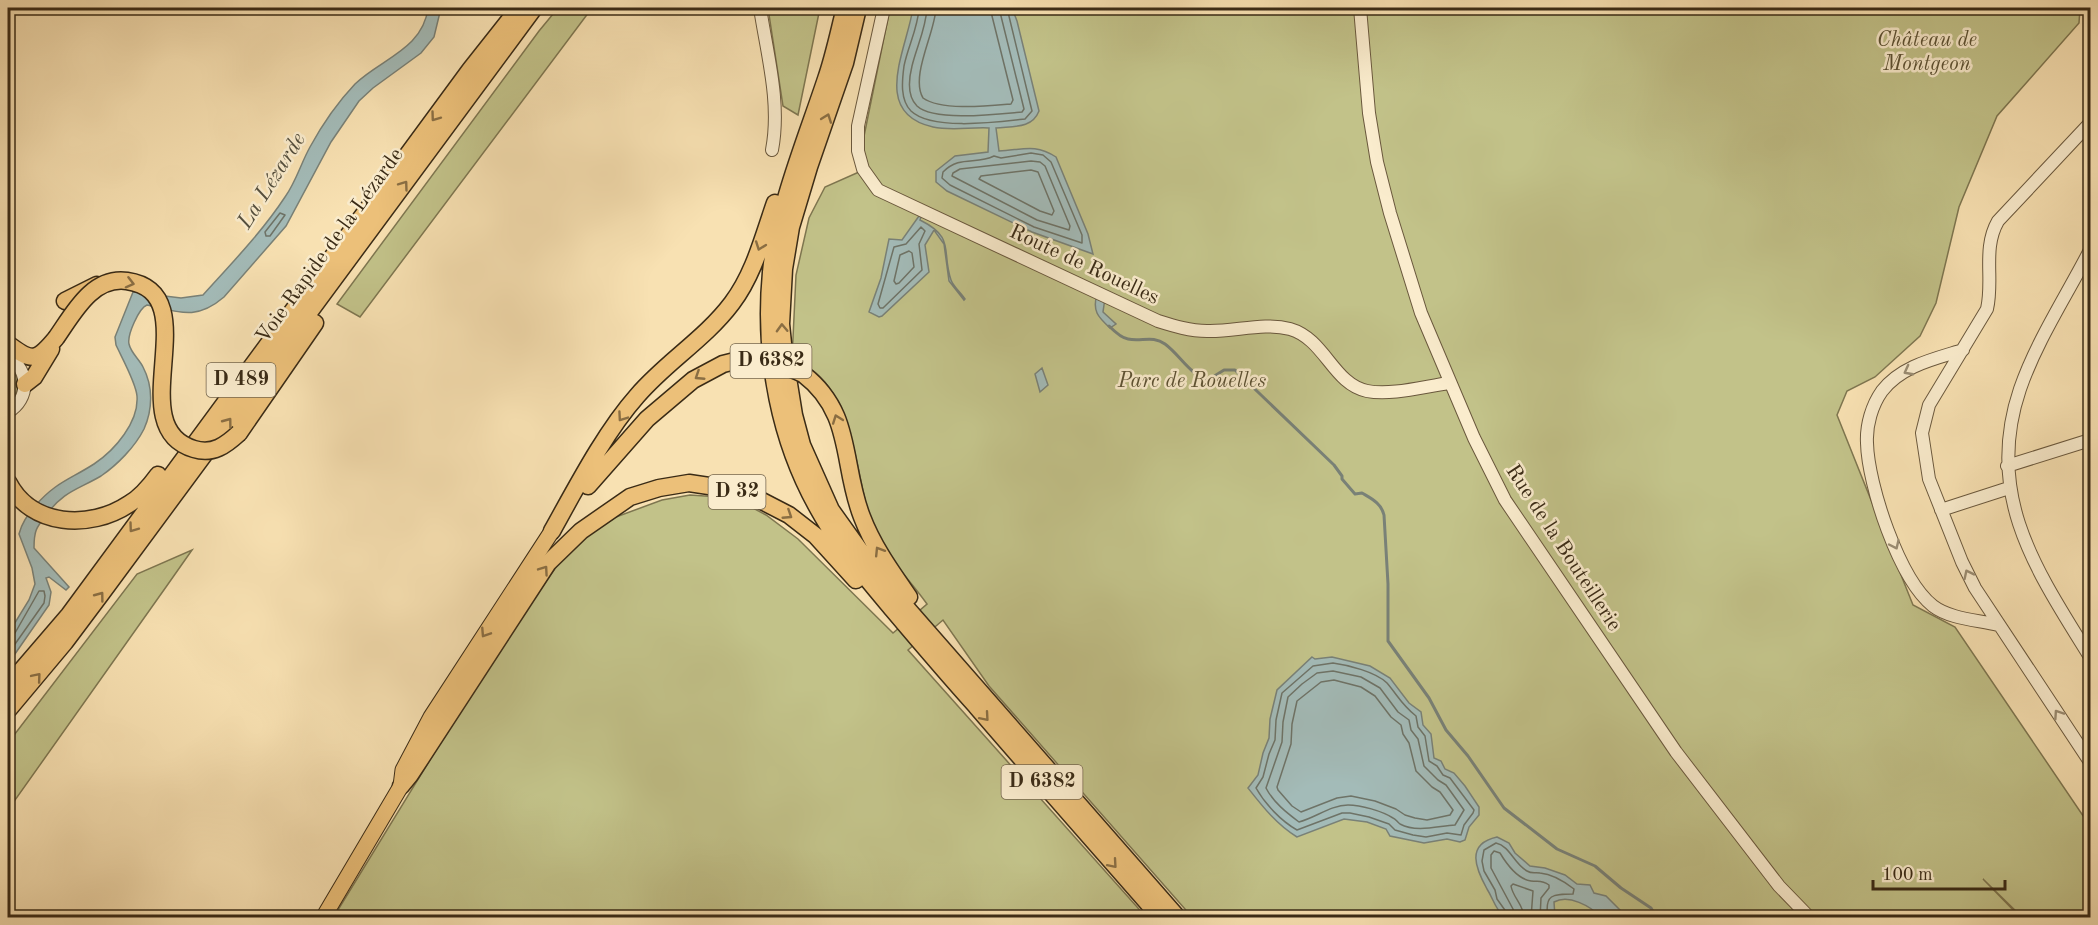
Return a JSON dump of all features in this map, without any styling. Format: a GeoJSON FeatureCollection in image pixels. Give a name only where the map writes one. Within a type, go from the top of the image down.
{"type":"FeatureCollection","features":[{"type":"Feature","properties":{"kind":"highway","name":"D 489"},"geometry":{"type":"LineString","coordinates":[[470,70],[513,8]]}},
{"type":"Feature","properties":{"kind":"highway"},"geometry":{"type":"LineString","coordinates":[[552,531],[605,441],[635,398],[659,372],[713,325],[741,289],[754,263],[796,146],[828,70],[836,8]]}},
{"type":"Feature","properties":{"kind":"highway","name":"D 6382"},"geometry":{"type":"LineString","coordinates":[[845,8],[780,224],[771,271],[768,323],[775,387],[791,449],[805,484],[823,518],[862,573],[1178,918]]}},
{"type":"Feature","properties":{"kind":"highway","name":"D 6382"},"geometry":{"type":"LineString","coordinates":[[858,8],[845,63],[791,227],[784,269],[782,324],[788,381],[802,445],[831,510],[876,573],[953,671],[1161,918]]}},
{"type":"Feature","properties":{"kind":"highway","name":"Voie Rapide de la Lézarde"},"geometry":{"type":"LineString","coordinates":[[8,686],[69,615],[470,70],[529,9]]}},
{"type":"Feature","properties":{"kind":"highway","name":"Voie Rapide de la Lézarde"},"geometry":{"type":"LineString","coordinates":[[8,710],[35,680],[77,626],[369,232],[529,9]]}},
{"type":"Feature","properties":{"kind":"highway"},"geometry":{"type":"LineString","coordinates":[[65,301],[94,286],[120,280],[141,285],[158,300],[165,328],[162,412],[169,431],[186,446],[198,450],[213,450],[227,444],[239,433],[339,288],[369,232]]}},
{"type":"Feature","properties":{"kind":"highway"},"geometry":{"type":"LineString","coordinates":[[29,380],[82,302],[104,283]]}},
{"type":"Feature","properties":{"kind":"highway"},"geometry":{"type":"LineString","coordinates":[[8,482],[12,490],[31,508],[47,516],[78,522],[112,514],[129,504],[145,492],[292,311]]}},
{"type":"Feature","properties":{"kind":"highway"},"geometry":{"type":"LineString","coordinates":[[8,344],[16,357],[32,357],[41,354],[56,338]]}},
{"type":"Feature","properties":{"kind":"highway","name":"D 32"},"geometry":{"type":"LineString","coordinates":[[552,531],[624,443],[647,419],[691,381],[723,363],[739,360],[785,365],[803,374],[819,386],[829,400],[838,418],[860,514],[872,540],[953,671]]}},
{"type":"Feature","properties":{"kind":"highway","name":"D 32"},"geometry":{"type":"LineString","coordinates":[[401,786],[548,563],[581,531],[609,511],[630,497],[659,488],[689,483],[729,489],[760,500],[789,515],[816,536],[953,671]]}},
{"type":"Feature","properties":{"kind":"main road","name":"D 32"},"geometry":{"type":"LineString","coordinates":[[323,918],[401,786],[403,770],[420,735],[552,531]]}},
{"type":"Feature","properties":{"kind":"street"},"geometry":{"type":"LineString","coordinates":[[760,8],[776,111],[772,150]]}},
{"type":"Feature","properties":{"kind":"street","name":"Route de Rouelles"},"geometry":{"type":"LineString","coordinates":[[884,8],[858,126],[858,151],[863,169],[878,190],[1158,321],[1182,328],[1208,331],[1277,327],[1291,329],[1309,338],[1319,347],[1353,386],[1368,391],[1389,391],[1450,383]]}},
{"type":"Feature","properties":{"kind":"street","name":"Rue de la Bouteillerie"},"geometry":{"type":"LineString","coordinates":[[1360,8],[1369,113],[1377,162],[1412,286],[1474,438],[1511,510],[1676,752],[1779,886],[1810,918]]}},
{"type":"Feature","properties":{"kind":"street"},"geometry":{"type":"LineString","coordinates":[[2091,123],[1998,221],[1992,232],[1988,250],[1989,298],[1983,317],[1929,405],[1922,432],[1929,479],[1971,580],[1998,625],[2091,762]]}},
{"type":"Feature","properties":{"kind":"street"},"geometry":{"type":"LineString","coordinates":[[2091,250],[2020,389],[2010,431],[2007,466],[2015,515],[2036,564],[2063,614],[2091,657]]}},
{"type":"Feature","properties":{"kind":"street"},"geometry":{"type":"LineString","coordinates":[[1963,350],[1923,363],[1892,380],[1881,392],[1873,409],[1867,427],[1866,444],[1872,478],[1888,530],[1902,562],[1923,597],[1948,614],[1998,625]]}},
{"type":"Feature","properties":{"kind":"street"},"geometry":{"type":"LineString","coordinates":[[8,412],[19,402],[29,380],[20,369],[16,357]]}},
{"type":"Feature","properties":{"kind":"street"},"geometry":{"type":"LineString","coordinates":[[2007,466],[2086,441],[2091,452]]}},
{"type":"Feature","properties":{"kind":"street"},"geometry":{"type":"LineString","coordinates":[[1941,510],[2009,488]]}},
{"type":"Feature","properties":{"kind":"green space"},"geometry":{"type":"Polygon","coordinates":[[[558,8],[592,8],[360,317],[337,304],[539,31],[558,8]]]}},
{"type":"Feature","properties":{"kind":"green space"},"geometry":{"type":"Polygon","coordinates":[[[768,8],[820,8],[798,115],[783,106],[768,8]]]}},
{"type":"Feature","properties":{"kind":"green space","name":"Parc de Rouelles"},"geometry":{"type":"Polygon","coordinates":[[[890,8],[2080,8],[2079,23],[1997,116],[1959,207],[1936,303],[1920,336],[1875,377],[1847,391],[1837,415],[1913,605],[1955,627],[2090,826],[2090,917],[2022,917],[1983,879],[2020,917],[1192,917],[989,686],[943,620],[908,650],[1146,917],[333,918],[493,657],[563,557],[589,535],[616,517],[662,500],[690,495],[734,498],[766,515],[798,539],[893,633],[927,604],[876,536],[853,445],[839,405],[829,388],[816,373],[792,359],[796,275],[809,218],[825,187],[868,168],[862,146],[890,8]]]}},
{"type":"Feature","properties":{"kind":"green space"},"geometry":{"type":"Polygon","coordinates":[[[8,365],[15,374],[18,385],[15,395],[8,404],[8,365]]]}},
{"type":"Feature","properties":{"kind":"green space"},"geometry":{"type":"Polygon","coordinates":[[[192,550],[8,810],[8,743],[137,574],[192,550]]]}},
{"type":"Feature","properties":{"kind":"water"},"geometry":{"type":"Polygon","coordinates":[[[428,8],[441,8],[434,37],[421,53],[359,101],[331,142],[286,226],[224,297],[214,305],[196,312],[178,312],[147,305],[137,316],[129,344],[149,382],[151,398],[147,421],[136,442],[119,461],[101,476],[59,501],[38,527],[34,548],[69,587],[66,590],[49,577],[46,578],[51,592],[49,605],[8,664],[8,634],[29,600],[35,584],[32,568],[19,534],[24,522],[35,506],[50,492],[110,451],[124,434],[134,416],[137,406],[136,391],[116,345],[115,337],[133,292],[181,298],[203,295],[276,210],[289,191],[307,153],[330,114],[365,75],[410,43],[418,34],[428,8]]]}},
{"type":"Feature","properties":{"kind":"water"},"geometry":{"type":"Polygon","coordinates":[[[913,8],[1012,8],[1039,111],[1036,117],[1027,124],[996,128],[999,151],[1035,149],[1056,157],[1088,234],[1093,254],[1032,232],[947,191],[936,182],[936,171],[955,156],[988,152],[989,128],[933,127],[914,120],[902,108],[897,94],[897,78],[913,8]]]}},
{"type":"Feature","properties":{"kind":"water"},"geometry":{"type":"Polygon","coordinates":[[[919,216],[920,220],[939,233],[943,239],[945,246],[948,270],[951,280],[965,299],[949,281],[944,244],[934,230],[925,245],[929,272],[879,317],[869,312],[881,278],[889,239],[902,240],[919,216]]]}},
{"type":"Feature","properties":{"kind":"water"},"geometry":{"type":"Polygon","coordinates":[[[1097,294],[1105,298],[1103,312],[1116,324],[1110,328],[1097,313],[1095,305],[1097,294]]]}},
{"type":"Feature","properties":{"kind":"water"},"geometry":{"type":"Polygon","coordinates":[[[1042,368],[1048,385],[1040,392],[1035,374],[1042,368]]]}},
{"type":"Feature","properties":{"kind":"water"},"geometry":{"type":"Polygon","coordinates":[[[1312,657],[1315,659],[1332,657],[1370,666],[1390,678],[1409,703],[1421,712],[1423,725],[1431,734],[1434,758],[1441,761],[1445,769],[1454,773],[1479,807],[1479,815],[1469,827],[1465,840],[1460,842],[1447,839],[1424,843],[1390,836],[1386,829],[1367,822],[1344,819],[1297,837],[1259,802],[1248,788],[1258,775],[1269,738],[1270,719],[1277,690],[1312,657]]]}},
{"type":"Feature","properties":{"kind":"water"},"geometry":{"type":"Polygon","coordinates":[[[1497,837],[1509,843],[1515,853],[1530,866],[1565,875],[1577,884],[1590,885],[1594,893],[1606,896],[1627,917],[1601,917],[1585,905],[1566,899],[1554,902],[1555,917],[1504,917],[1496,907],[1479,873],[1476,858],[1480,845],[1497,837]]]}},
{"type":"Feature","properties":{"kind":"waterway"},"geometry":{"type":"LineString","coordinates":[[1109,326],[1125,338],[1160,341],[1190,369],[1208,380],[1224,370],[1235,370],[1334,465],[1355,494],[1362,493],[1378,504],[1384,515],[1388,584],[1388,641],[1429,698],[1446,730],[1468,756],[1504,808],[1557,849],[1595,866],[1621,888],[1651,908],[1657,918]]}},
{"type":"Feature","properties":{"kind":"park label","name":"Château de Montgeon"},"geometry":{"type":"Point","coordinates":[1927,52]}},
{"type":"Feature","properties":{"kind":"water label","name":"La Lézarde"},"geometry":{"type":"Point","coordinates":[272,181]}}]}
